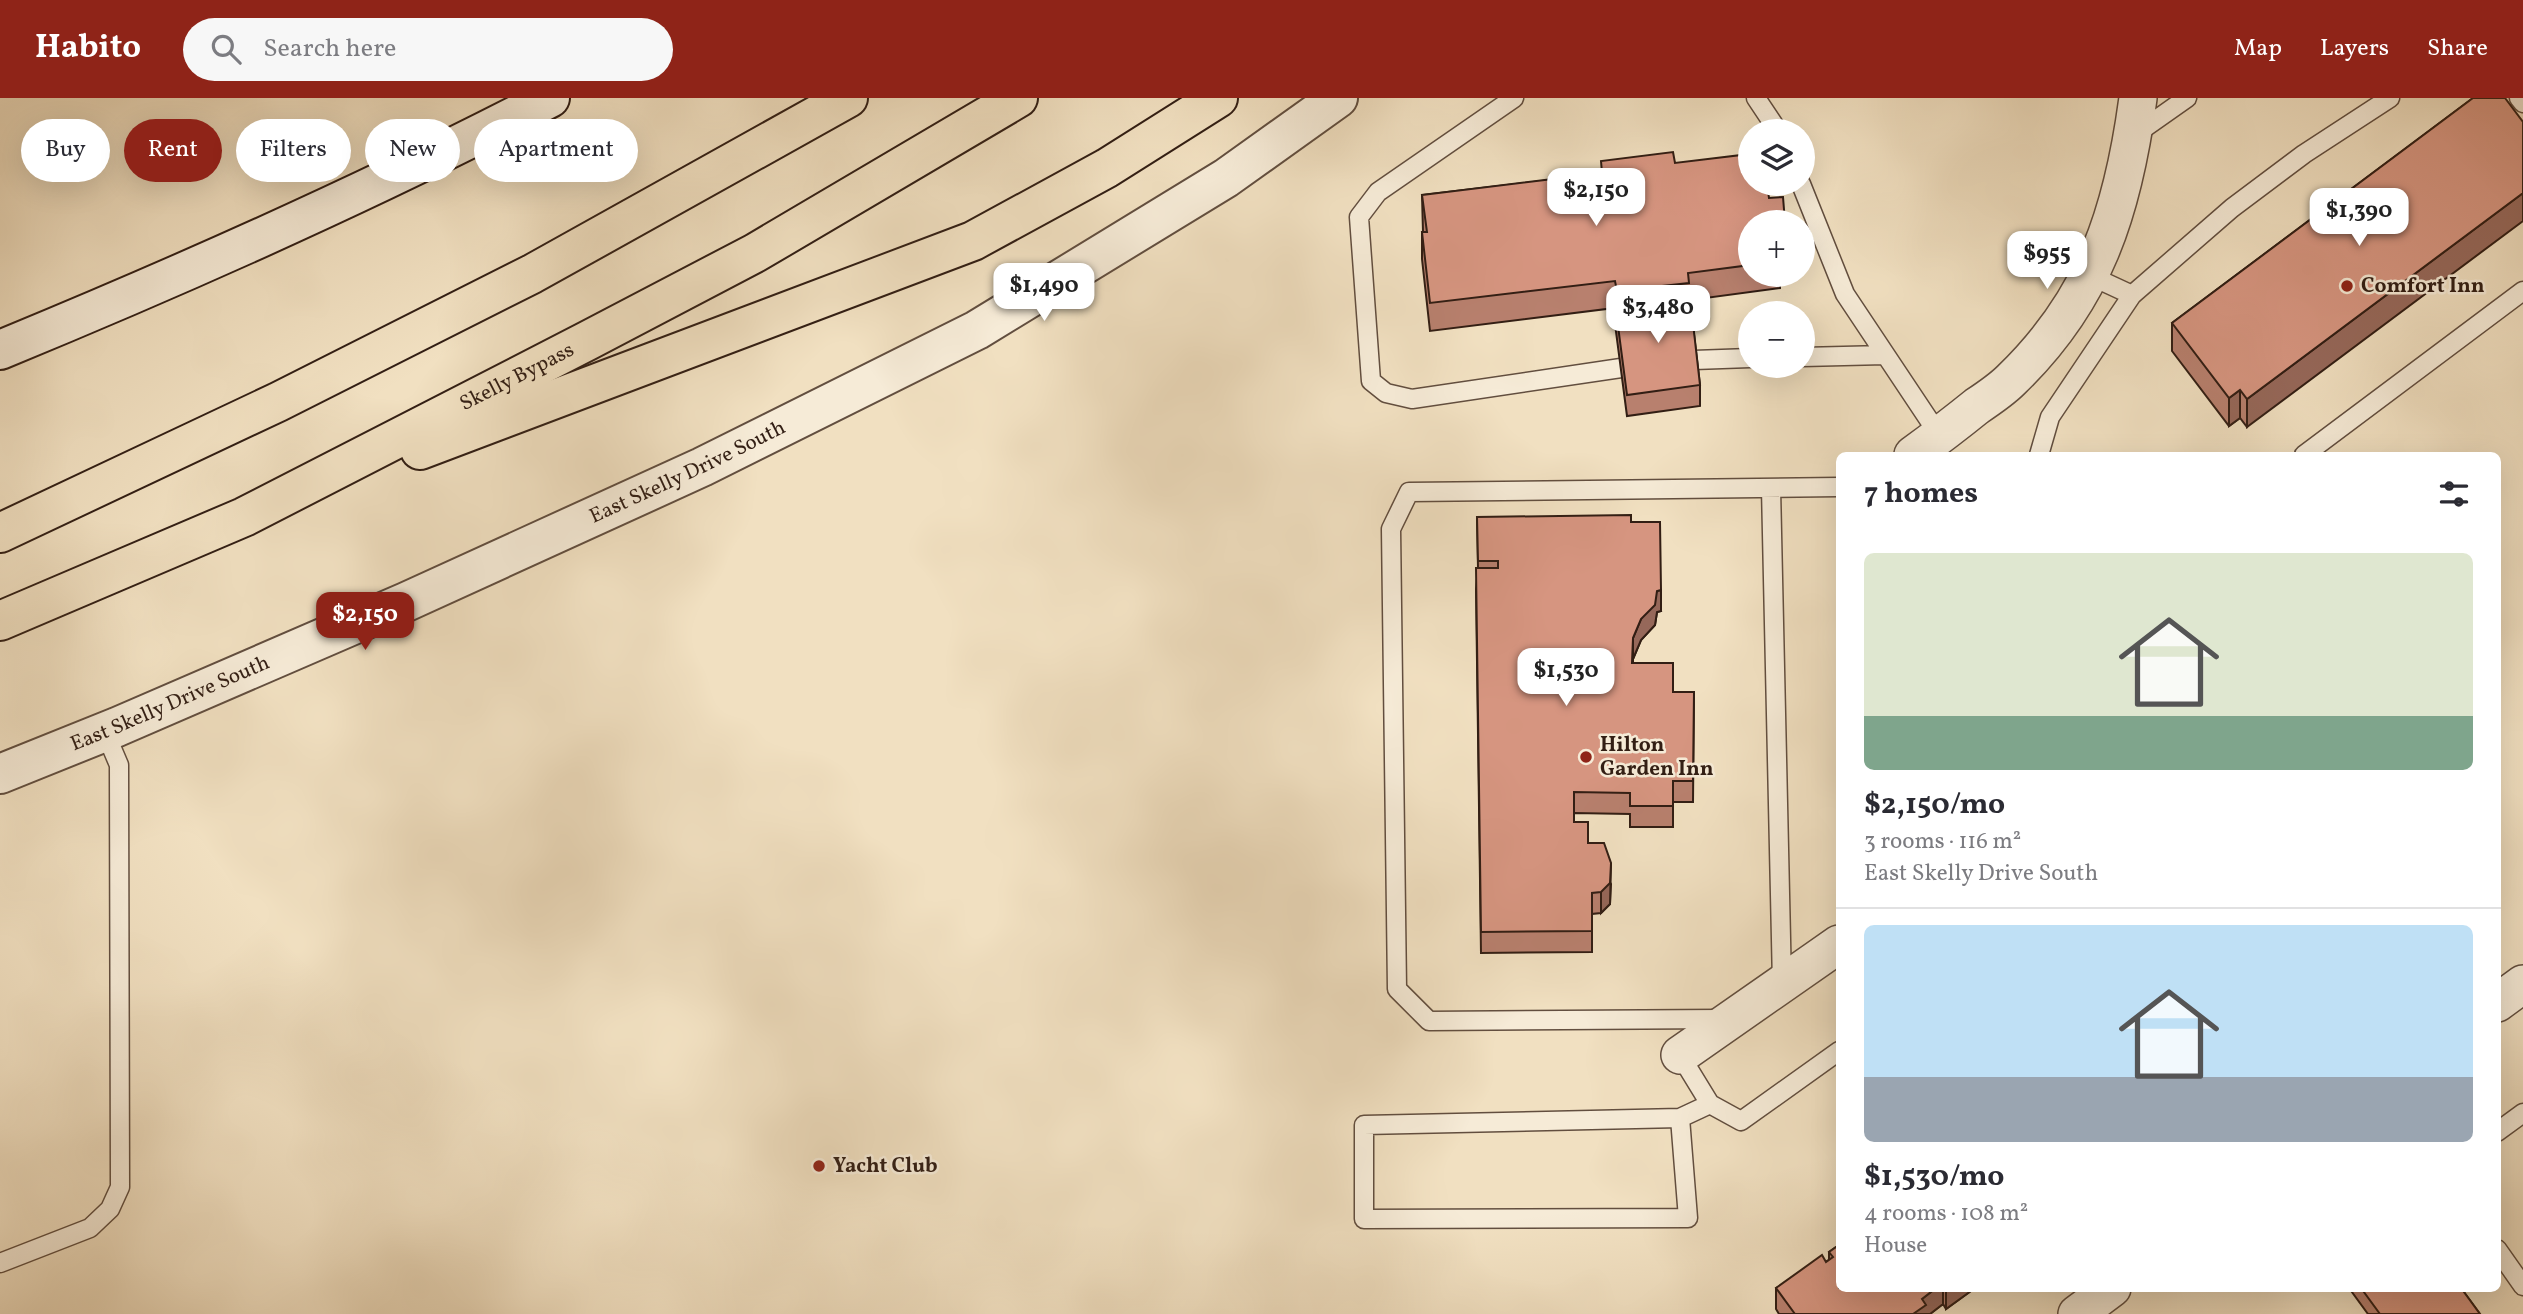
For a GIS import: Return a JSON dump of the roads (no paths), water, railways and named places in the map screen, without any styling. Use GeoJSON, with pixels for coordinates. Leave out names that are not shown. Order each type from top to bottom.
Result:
{"type":"FeatureCollection","features":[{"type":"Feature","properties":{"kind":"highway"},"geometry":{"type":"LineString","coordinates":[[735,161],[809,98]]}},
{"type":"Feature","properties":{"kind":"highway"},"geometry":{"type":"LineString","coordinates":[[0,533],[278,402],[532,274],[848,98]]}},
{"type":"Feature","properties":{"kind":"highway","name":"Skelly Bypass"},"geometry":{"type":"LineString","coordinates":[[0,621],[244,517],[755,253],[1018,98]]}},
{"type":"Feature","properties":{"kind":"highway"},"geometry":{"type":"LineString","coordinates":[[244,517],[974,241],[1107,168],[1218,98]]}},
{"type":"Feature","properties":{"kind":"street"},"geometry":{"type":"LineString","coordinates":[[0,350],[122,300],[380,184],[550,98]]}},
{"type":"Feature","properties":{"kind":"street","name":"East Skelly Drive South"},"geometry":{"type":"LineString","coordinates":[[0,774],[105,732],[406,602],[702,467],[977,330],[1226,178],[1338,98]]}},
{"type":"Feature","properties":{"kind":"street"},"geometry":{"type":"LineString","coordinates":[[1926,445],[2010,381],[2057,329],[2091,276],[2112,226],[2130,159],[2138,98]]}},
{"type":"Feature","properties":{"kind":"street"},"geometry":{"type":"LineString","coordinates":[[1680,1055],[1836,946]]}},
{"type":"Feature","properties":{"kind":"street"},"geometry":{"type":"LineString","coordinates":[[2501,1000],[2523,984]]}},
{"type":"Feature","properties":{"kind":"street"},"geometry":{"type":"LineString","coordinates":[[2077,1314],[2107,1292]]}},
{"type":"Feature","properties":{"kind":"lane"},"geometry":{"type":"LineString","coordinates":[[1514,98],[1378,192],[1359,217],[1371,381],[1386,393],[1412,399],[1621,368]]}},
{"type":"Feature","properties":{"kind":"lane"},"geometry":{"type":"LineString","coordinates":[[1756,98],[1770,119]]}},
{"type":"Feature","properties":{"kind":"lane"},"geometry":{"type":"LineString","coordinates":[[2133,136],[2187,98]]}},
{"type":"Feature","properties":{"kind":"lane"},"geometry":{"type":"LineString","coordinates":[[2040,452],[2050,417],[2132,295],[2232,208],[2304,154],[2389,98]]}},
{"type":"Feature","properties":{"kind":"lane"},"geometry":{"type":"LineString","coordinates":[[2519,98],[2523,103]]}},
{"type":"Feature","properties":{"kind":"lane"},"geometry":{"type":"LineString","coordinates":[[1806,196],[1844,294],[1885,355],[1926,445]]}},
{"type":"Feature","properties":{"kind":"lane"},"geometry":{"type":"LineString","coordinates":[[2091,276],[2132,295]]}},
{"type":"Feature","properties":{"kind":"lane"},"geometry":{"type":"LineString","coordinates":[[2308,452],[2523,290]]}},
{"type":"Feature","properties":{"kind":"lane"},"geometry":{"type":"LineString","coordinates":[[1815,357],[1885,355]]}},
{"type":"Feature","properties":{"kind":"lane"},"geometry":{"type":"LineString","coordinates":[[1694,360],[1738,358]]}},
{"type":"Feature","properties":{"kind":"lane"},"geometry":{"type":"LineString","coordinates":[[1732,1019],[1429,1021],[1397,989],[1391,529],[1409,492],[1836,487]]}},
{"type":"Feature","properties":{"kind":"lane"},"geometry":{"type":"LineString","coordinates":[[1771,488],[1782,984]]}},
{"type":"Feature","properties":{"kind":"lane"},"geometry":{"type":"LineString","coordinates":[[0,1263],[90,1227],[110,1209],[120,1187],[119,765],[105,732]]}},
{"type":"Feature","properties":{"kind":"lane"},"geometry":{"type":"LineString","coordinates":[[1680,1055],[1710,1104],[1741,1121],[1836,1053]]}},
{"type":"Feature","properties":{"kind":"lane"},"geometry":{"type":"LineString","coordinates":[[1680,1118],[1688,1218],[1364,1219],[1364,1125],[1680,1118],[1710,1104]]}},
{"type":"Feature","properties":{"kind":"lane"},"geometry":{"type":"LineString","coordinates":[[2501,1129],[2523,1113]]}},
{"type":"Feature","properties":{"kind":"lane"},"geometry":{"type":"LineString","coordinates":[[2501,1256],[2523,1286]]}},
{"type":"Feature","properties":{"kind":"place","name":"Comfort Inn"},"geometry":{"type":"Point","coordinates":[2347,286]}},
{"type":"Feature","properties":{"kind":"place","name":"Hilton Garden Inn"},"geometry":{"type":"Point","coordinates":[1586,757]}},
{"type":"Feature","properties":{"kind":"place","name":"Yacht Club"},"geometry":{"type":"Point","coordinates":[819,1166]}}]}
